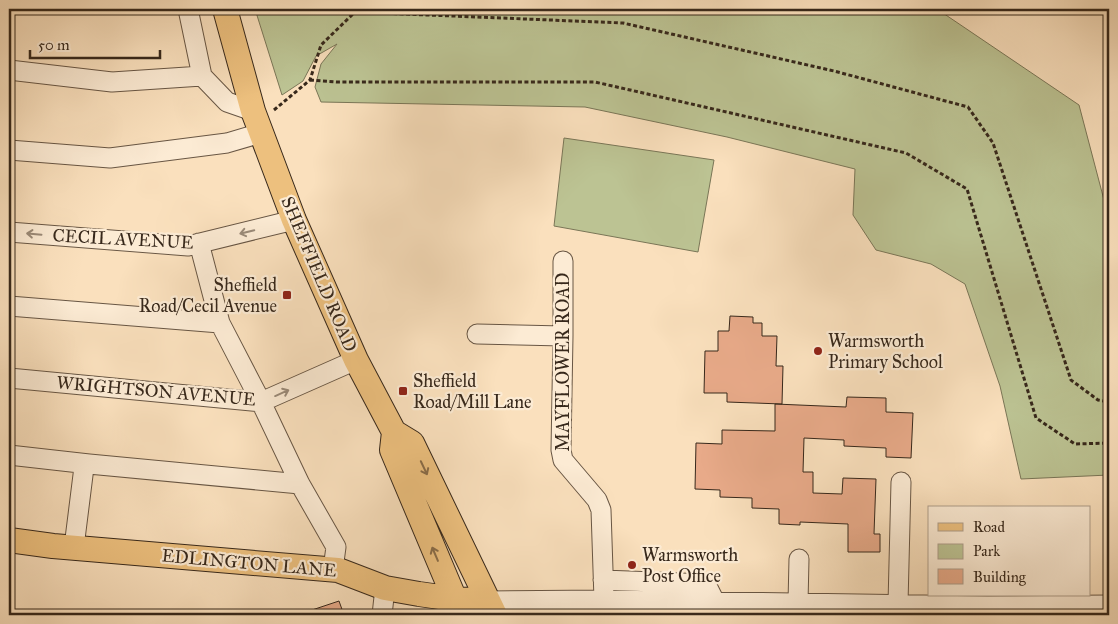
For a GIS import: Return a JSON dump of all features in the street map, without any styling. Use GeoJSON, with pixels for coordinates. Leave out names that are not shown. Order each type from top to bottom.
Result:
{"type":"FeatureCollection","features":[{"type":"Feature","properties":{"kind":"main road","name":"SHEFFIELD ROAD"},"geometry":{"type":"LineString","coordinates":[[225,9],[257,121],[294,220],[356,360],[394,432],[412,443],[491,608]]}},
{"type":"Feature","properties":{"kind":"main road","name":"SHEFFIELD ROAD"},"geometry":{"type":"LineString","coordinates":[[394,432],[392,450],[458,607]]}},
{"type":"Feature","properties":{"kind":"main road","name":"EDLINGTON LANE"},"geometry":{"type":"LineString","coordinates":[[9,540],[74,548],[338,570],[385,588],[419,594],[458,607],[491,608]]}},
{"type":"Feature","properties":{"kind":"street"},"geometry":{"type":"LineString","coordinates":[[9,150],[110,158],[227,143],[257,121],[227,102],[202,76],[188,9]]}},
{"type":"Feature","properties":{"kind":"street"},"geometry":{"type":"LineString","coordinates":[[9,70],[112,82],[202,76]]}},
{"type":"Feature","properties":{"kind":"street","name":"CECIL AVENUE"},"geometry":{"type":"LineString","coordinates":[[9,232],[188,246],[294,220]]}},
{"type":"Feature","properties":{"kind":"street"},"geometry":{"type":"LineString","coordinates":[[199,243],[220,323],[300,484],[336,547],[333,570]]}},
{"type":"Feature","properties":{"kind":"street","name":"MAYFLOWER ROAD"},"geometry":{"type":"LineString","coordinates":[[563,261],[561,450],[563,460],[597,500],[601,510],[604,600]]}},
{"type":"Feature","properties":{"kind":"street"},"geometry":{"type":"LineString","coordinates":[[9,306],[220,323]]}},
{"type":"Feature","properties":{"kind":"street"},"geometry":{"type":"LineString","coordinates":[[477,334],[563,336]]}},
{"type":"Feature","properties":{"kind":"street","name":"WRIGHTSON AVENUE"},"geometry":{"type":"LineString","coordinates":[[9,378],[260,402],[356,360]]}},
{"type":"Feature","properties":{"kind":"street"},"geometry":{"type":"LineString","coordinates":[[9,455],[300,484]]}},
{"type":"Feature","properties":{"kind":"street"},"geometry":{"type":"LineString","coordinates":[[74,548],[84,467],[86,464]]}},
{"type":"Feature","properties":{"kind":"street"},"geometry":{"type":"LineString","coordinates":[[898,604],[901,482]]}},
{"type":"Feature","properties":{"kind":"street"},"geometry":{"type":"LineString","coordinates":[[798,603],[799,559]]}},
{"type":"Feature","properties":{"kind":"street"},"geometry":{"type":"LineString","coordinates":[[603,580],[706,584],[716,602]]}},
{"type":"Feature","properties":{"kind":"street"},"geometry":{"type":"LineString","coordinates":[[382,615],[385,588]]}},
{"type":"Feature","properties":{"kind":"street"},"geometry":{"type":"LineString","coordinates":[[491,608],[604,600],[898,604],[988,611],[1109,604]]}},
{"type":"Feature","properties":{"kind":"path"},"geometry":{"type":"LineString","coordinates":[[352,9],[355,12],[623,23],[834,71],[968,107],[993,143],[1072,380],[1098,400],[1109,402]]}},
{"type":"Feature","properties":{"kind":"path"},"geometry":{"type":"LineString","coordinates":[[257,121],[277,109],[310,80],[322,46],[355,12]]}},
{"type":"Feature","properties":{"kind":"path"},"geometry":{"type":"LineString","coordinates":[[310,80],[336,82],[595,82],[906,153],[967,189],[1036,418],[1075,444],[1109,443]]}},
{"type":"Feature","properties":{"kind":"green space"},"geometry":{"type":"Polygon","coordinates":[[[255,9],[937,9],[1079,105],[1109,219],[1109,475],[1021,479],[1000,386],[965,284],[931,264],[876,250],[853,215],[855,169],[727,137],[585,107],[321,102],[315,87],[321,64],[337,44],[316,56],[303,81],[282,95],[255,9]]]}},
{"type":"Feature","properties":{"kind":"green space"},"geometry":{"type":"Polygon","coordinates":[[[564,138],[714,160],[698,252],[554,226],[564,138]]]}},
{"type":"Feature","properties":{"kind":"building"},"geometry":{"type":"Polygon","coordinates":[[[730,316],[753,317],[753,323],[762,323],[762,336],[777,336],[776,366],[783,366],[782,404],[727,402],[727,393],[704,393],[705,351],[718,351],[718,331],[729,331],[730,316]]]}},
{"type":"Feature","properties":{"kind":"building"},"geometry":{"type":"Polygon","coordinates":[[[847,397],[886,398],[886,412],[913,413],[911,458],[886,457],[886,448],[844,446],[844,440],[804,438],[803,472],[813,472],[813,493],[842,494],[843,478],[876,479],[874,534],[880,534],[880,552],[848,552],[848,524],[800,522],[800,525],[779,524],[779,509],[752,508],[752,498],[720,497],[720,490],[695,489],[696,443],[722,444],[722,430],[775,431],[775,404],[846,407],[847,397]]]}},
{"type":"Feature","properties":{"kind":"building"},"geometry":{"type":"Polygon","coordinates":[[[339,601],[344,615],[303,615],[303,613],[339,601]]]}},
{"type":"Feature","properties":{"kind":"place","name":"Sheffield Road/Cecil Avenue"},"geometry":{"type":"Point","coordinates":[287,295]}},
{"type":"Feature","properties":{"kind":"place","name":"Warmsworth Primary School"},"geometry":{"type":"Point","coordinates":[818,351]}},
{"type":"Feature","properties":{"kind":"place","name":"Sheffield Road/Mill Lane"},"geometry":{"type":"Point","coordinates":[403,391]}},
{"type":"Feature","properties":{"kind":"place","name":"Warmsworth Post Office"},"geometry":{"type":"Point","coordinates":[632,565]}}]}
